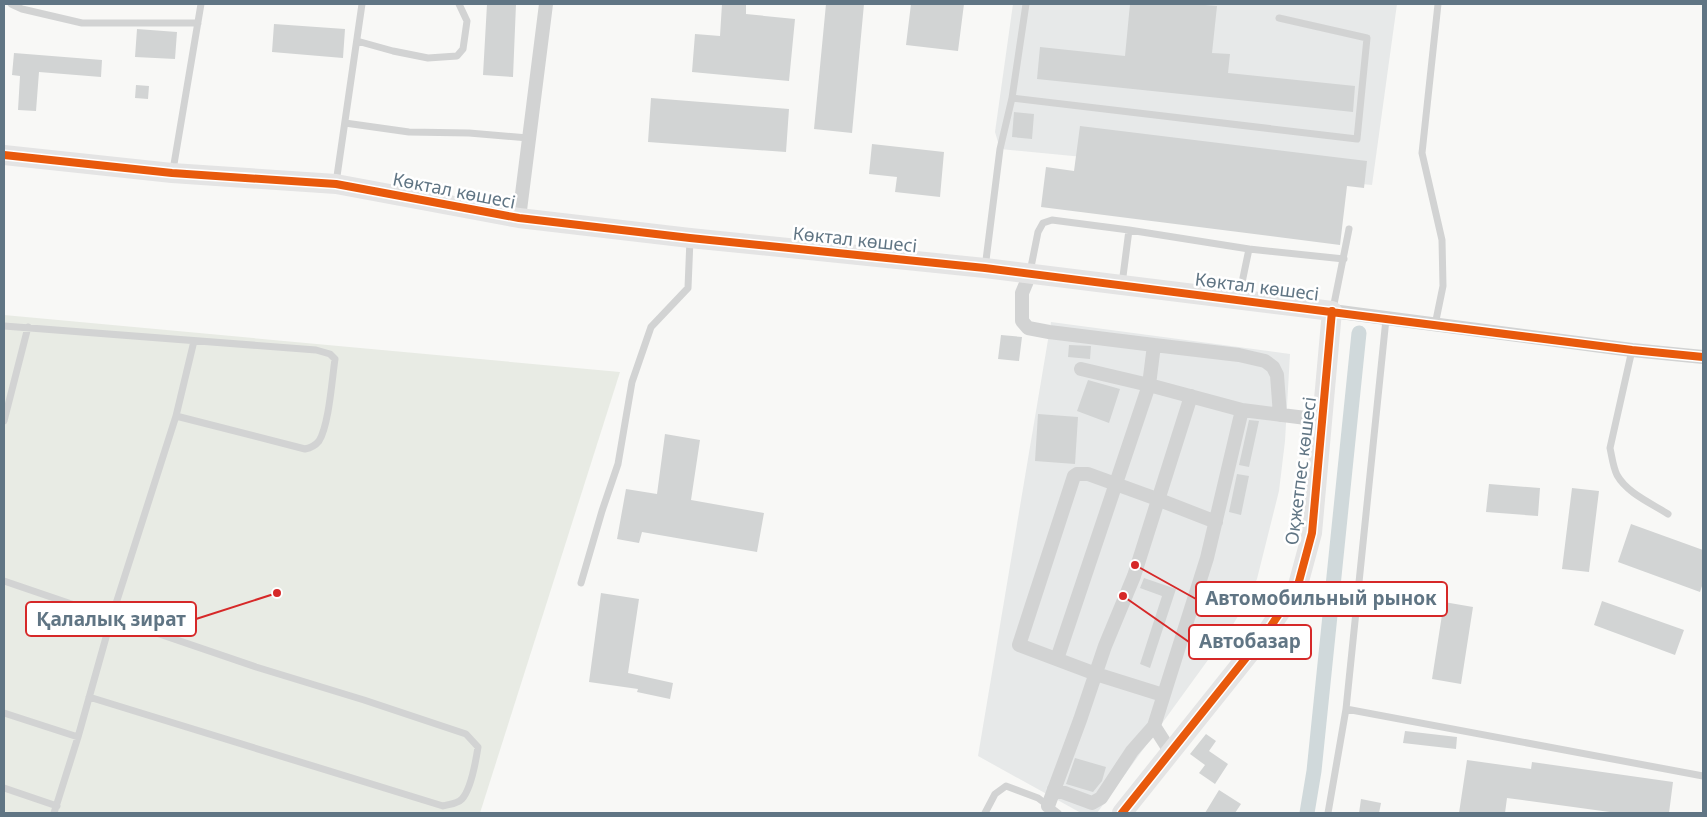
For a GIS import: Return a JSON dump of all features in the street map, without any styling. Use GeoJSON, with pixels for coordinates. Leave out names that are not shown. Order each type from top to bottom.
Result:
{"type":"FeatureCollection","features":[{"type":"Feature","properties":{"kind":"street"},"geometry":{"type":"LineString","coordinates":[[519,218],[546,4]]}},
{"type":"Feature","properties":{"kind":"street","name":"Көктал көшесі"},"geometry":{"type":"LineString","coordinates":[[4,154],[172,173],[336,184],[519,218],[690,238],[985,268],[1632,350],[1703,357]]}},
{"type":"Feature","properties":{"kind":"street"},"geometry":{"type":"LineString","coordinates":[[1030,274],[1022,293],[1022,321],[1028,328],[1265,360],[1278,375],[1280,415]]}},
{"type":"Feature","properties":{"kind":"street","name":"Оқжетпес көшесі"},"geometry":{"type":"LineString","coordinates":[[1122,813],[1269,629],[1298,585],[1312,533],[1332,311]]}},
{"type":"Feature","properties":{"kind":"street"},"geometry":{"type":"LineString","coordinates":[[1057,659],[1149,385],[1154,345]]}},
{"type":"Feature","properties":{"kind":"street"},"geometry":{"type":"LineString","coordinates":[[1081,368],[1242,410],[1322,420]]}},
{"type":"Feature","properties":{"kind":"street"},"geometry":{"type":"LineString","coordinates":[[1053,809],[1054,789],[1105,646],[1134,576],[1191,396]]}},
{"type":"Feature","properties":{"kind":"street"},"geometry":{"type":"LineString","coordinates":[[1054,789],[1092,803],[1101,798],[1132,751],[1154,726],[1207,558],[1242,410]]}},
{"type":"Feature","properties":{"kind":"street"},"geometry":{"type":"LineString","coordinates":[[1163,696],[1096,674],[1019,645],[1074,476],[1077,474],[1088,474],[1216,522]]}},
{"type":"Feature","properties":{"kind":"street"},"geometry":{"type":"LineString","coordinates":[[1154,726],[1170,751]]}},
{"type":"Feature","properties":{"kind":"lane"},"geometry":{"type":"LineString","coordinates":[[11,4],[22,9],[82,23],[198,23]]}},
{"type":"Feature","properties":{"kind":"lane"},"geometry":{"type":"LineString","coordinates":[[172,173],[201,4]]}},
{"type":"Feature","properties":{"kind":"lane"},"geometry":{"type":"LineString","coordinates":[[336,184],[362,4]]}},
{"type":"Feature","properties":{"kind":"lane"},"geometry":{"type":"LineString","coordinates":[[357,41],[428,58],[457,56],[463,49],[467,21],[459,4]]}},
{"type":"Feature","properties":{"kind":"lane"},"geometry":{"type":"LineString","coordinates":[[985,268],[1000,149],[1012,98],[1026,4]]}},
{"type":"Feature","properties":{"kind":"lane"},"geometry":{"type":"LineString","coordinates":[[1435,325],[1443,286],[1442,240],[1422,153],[1438,4]]}},
{"type":"Feature","properties":{"kind":"lane"},"geometry":{"type":"LineString","coordinates":[[1012,98],[1357,138],[1367,38],[1279,18]]}},
{"type":"Feature","properties":{"kind":"lane"},"geometry":{"type":"LineString","coordinates":[[345,123],[409,132],[469,133],[528,138]]}},
{"type":"Feature","properties":{"kind":"lane"},"geometry":{"type":"LineString","coordinates":[[1030,274],[1038,232],[1043,223],[1052,220],[1248,249],[1344,259]]}},
{"type":"Feature","properties":{"kind":"lane"},"geometry":{"type":"LineString","coordinates":[[1332,311],[1349,229]]}},
{"type":"Feature","properties":{"kind":"lane"},"geometry":{"type":"LineString","coordinates":[[1122,286],[1129,230]]}},
{"type":"Feature","properties":{"kind":"lane"},"geometry":{"type":"LineString","coordinates":[[581,583],[618,464],[632,382],[651,327],[688,288],[690,238]]}},
{"type":"Feature","properties":{"kind":"lane"},"geometry":{"type":"LineString","coordinates":[[1239,300],[1248,249]]}},
{"type":"Feature","properties":{"kind":"lane"},"geometry":{"type":"LineString","coordinates":[[1328,813],[1346,709],[1386,319]]}},
{"type":"Feature","properties":{"kind":"lane"},"geometry":{"type":"LineString","coordinates":[[4,326],[316,350],[330,354],[335,359],[326,418],[319,441],[312,447],[305,449],[176,416]]}},
{"type":"Feature","properties":{"kind":"lane"},"geometry":{"type":"LineString","coordinates":[[4,422],[28,327]]}},
{"type":"Feature","properties":{"kind":"lane"},"geometry":{"type":"LineString","coordinates":[[4,788],[56,810],[112,616],[176,416],[194,341]]}},
{"type":"Feature","properties":{"kind":"lane"},"geometry":{"type":"LineString","coordinates":[[1632,350],[1610,448],[1613,464],[1617,476],[1628,488],[1668,514]]}},
{"type":"Feature","properties":{"kind":"lane"},"geometry":{"type":"LineString","coordinates":[[4,581],[112,616],[256,667],[466,734],[478,747],[476,765],[462,798],[456,803],[443,806],[89,697]]}},
{"type":"Feature","properties":{"kind":"lane"},"geometry":{"type":"LineString","coordinates":[[1346,709],[1703,776]]}},
{"type":"Feature","properties":{"kind":"lane"},"geometry":{"type":"LineString","coordinates":[[4,713],[78,737]]}},
{"type":"Feature","properties":{"kind":"lane"},"geometry":{"type":"LineString","coordinates":[[985,813],[996,794],[1006,786],[1038,798],[1053,809]]}},
{"type":"Feature","properties":{"kind":"shaded area"},"geometry":{"type":"Polygon","coordinates":[[[1013,4],[1397,4],[1372,185],[1000,149],[995,132],[1013,4]]]}},
{"type":"Feature","properties":{"kind":"shaded area"},"geometry":{"type":"Polygon","coordinates":[[[4,315],[620,372],[480,813],[4,813],[4,315]]]}},
{"type":"Feature","properties":{"kind":"shaded area"},"geometry":{"type":"Polygon","coordinates":[[[1051,322],[1290,354],[1285,441],[1279,491],[1257,579],[1229,631],[1097,813],[1081,813],[978,756],[1051,322]]]}},
{"type":"Feature","properties":{"kind":"building"},"geometry":{"type":"Polygon","coordinates":[[[487,4],[516,4],[513,77],[483,75],[487,4]]]}},
{"type":"Feature","properties":{"kind":"building"},"geometry":{"type":"Polygon","coordinates":[[[722,4],[746,4],[746,14],[795,19],[789,81],[692,72],[695,34],[720,36],[722,4]]]}},
{"type":"Feature","properties":{"kind":"building"},"geometry":{"type":"Polygon","coordinates":[[[826,4],[864,4],[852,133],[814,129],[826,4]]]}},
{"type":"Feature","properties":{"kind":"building"},"geometry":{"type":"Polygon","coordinates":[[[911,4],[964,4],[958,51],[906,45],[911,4]]]}},
{"type":"Feature","properties":{"kind":"building"},"geometry":{"type":"Polygon","coordinates":[[[1130,4],[1217,6],[1212,53],[1230,54],[1228,73],[1355,86],[1353,112],[1037,79],[1040,47],[1125,56],[1130,4]]]}},
{"type":"Feature","properties":{"kind":"building"},"geometry":{"type":"Polygon","coordinates":[[[274,24],[345,29],[343,58],[272,52],[274,24]]]}},
{"type":"Feature","properties":{"kind":"building"},"geometry":{"type":"Polygon","coordinates":[[[137,29],[177,32],[175,59],[135,57],[137,29]]]}},
{"type":"Feature","properties":{"kind":"building"},"geometry":{"type":"Polygon","coordinates":[[[14,53],[102,60],[101,77],[39,72],[36,111],[18,110],[20,76],[12,75],[14,53]]]}},
{"type":"Feature","properties":{"kind":"building"},"geometry":{"type":"Polygon","coordinates":[[[136,85],[149,86],[148,99],[135,98],[136,85]]]}},
{"type":"Feature","properties":{"kind":"building"},"geometry":{"type":"Polygon","coordinates":[[[651,98],[789,109],[786,152],[648,142],[651,98]]]}},
{"type":"Feature","properties":{"kind":"building"},"geometry":{"type":"Polygon","coordinates":[[[1014,112],[1034,114],[1032,139],[1012,137],[1014,112]]]}},
{"type":"Feature","properties":{"kind":"building"},"geometry":{"type":"Polygon","coordinates":[[[1080,126],[1367,161],[1364,188],[1347,186],[1340,245],[1041,207],[1046,167],[1074,171],[1080,126]]]}},
{"type":"Feature","properties":{"kind":"building"},"geometry":{"type":"Polygon","coordinates":[[[872,144],[944,152],[940,197],[895,192],[897,177],[869,174],[872,144]]]}},
{"type":"Feature","properties":{"kind":"building"},"geometry":{"type":"Polygon","coordinates":[[[1001,335],[1022,337],[1019,361],[998,359],[1001,335]]]}},
{"type":"Feature","properties":{"kind":"building"},"geometry":{"type":"Polygon","coordinates":[[[1069,345],[1091,346],[1090,359],[1068,357],[1069,345]]]}},
{"type":"Feature","properties":{"kind":"building"},"geometry":{"type":"Polygon","coordinates":[[[1088,380],[1120,389],[1109,423],[1077,411],[1088,380]]]}},
{"type":"Feature","properties":{"kind":"building"},"geometry":{"type":"Polygon","coordinates":[[[1038,414],[1078,417],[1075,464],[1035,461],[1038,414]]]}},
{"type":"Feature","properties":{"kind":"building"},"geometry":{"type":"Polygon","coordinates":[[[1249,420],[1259,421],[1249,467],[1239,465],[1249,420]]]}},
{"type":"Feature","properties":{"kind":"building"},"geometry":{"type":"Polygon","coordinates":[[[665,434],[700,440],[691,500],[764,513],[757,552],[642,532],[639,543],[617,539],[626,489],[657,494],[665,434]]]}},
{"type":"Feature","properties":{"kind":"building"},"geometry":{"type":"Polygon","coordinates":[[[1237,474],[1249,476],[1241,515],[1229,512],[1237,474]]]}},
{"type":"Feature","properties":{"kind":"building"},"geometry":{"type":"Polygon","coordinates":[[[1489,484],[1540,488],[1538,516],[1486,512],[1489,484]]]}},
{"type":"Feature","properties":{"kind":"building"},"geometry":{"type":"Polygon","coordinates":[[[1572,488],[1599,491],[1589,572],[1562,569],[1572,488]]]}},
{"type":"Feature","properties":{"kind":"building"},"geometry":{"type":"Polygon","coordinates":[[[1631,524],[1703,550],[1703,583],[1700,592],[1618,562],[1631,524]]]}},
{"type":"Feature","properties":{"kind":"building"},"geometry":{"type":"Polygon","coordinates":[[[1144,578],[1176,589],[1150,668],[1140,664],[1162,596],[1140,588],[1144,578]]]}},
{"type":"Feature","properties":{"kind":"building"},"geometry":{"type":"Polygon","coordinates":[[[601,593],[639,599],[628,673],[673,683],[670,699],[637,692],[638,689],[589,682],[601,593]]]}},
{"type":"Feature","properties":{"kind":"building"},"geometry":{"type":"Polygon","coordinates":[[[1602,601],[1684,630],[1675,655],[1594,625],[1602,601]]]}},
{"type":"Feature","properties":{"kind":"building"},"geometry":{"type":"Polygon","coordinates":[[[1444,602],[1473,607],[1461,684],[1432,679],[1444,602]]]}},
{"type":"Feature","properties":{"kind":"building"},"geometry":{"type":"Polygon","coordinates":[[[1405,731],[1457,737],[1456,749],[1403,743],[1405,731]]]}},
{"type":"Feature","properties":{"kind":"building"},"geometry":{"type":"Polygon","coordinates":[[[1206,734],[1216,741],[1209,751],[1228,764],[1215,784],[1199,773],[1205,765],[1190,754],[1206,734]]]}},
{"type":"Feature","properties":{"kind":"building"},"geometry":{"type":"Polygon","coordinates":[[[1075,758],[1106,767],[1102,781],[1093,792],[1066,784],[1075,758]]]}},
{"type":"Feature","properties":{"kind":"building"},"geometry":{"type":"Polygon","coordinates":[[[1467,760],[1531,769],[1532,762],[1673,782],[1669,813],[1617,813],[1507,798],[1505,813],[1459,813],[1467,760]]]}},
{"type":"Feature","properties":{"kind":"building"},"geometry":{"type":"Polygon","coordinates":[[[1219,790],[1241,804],[1235,813],[1205,813],[1219,790]]]}},
{"type":"Feature","properties":{"kind":"building"},"geometry":{"type":"Polygon","coordinates":[[[1361,799],[1381,803],[1379,813],[1359,813],[1361,799]]]}},
{"type":"Feature","properties":{"kind":"waterway"},"geometry":{"type":"LineString","coordinates":[[1307,813],[1314,771],[1359,333]]}},
{"type":"Feature","properties":{"kind":"cycle path"},"geometry":{"type":"LineString","coordinates":[[4,155],[172,173],[336,184],[519,218],[690,238],[985,268],[1632,350],[1703,357]]}},
{"type":"Feature","properties":{"kind":"cycle path"},"geometry":{"type":"LineString","coordinates":[[1122,813],[1269,629],[1298,585],[1312,533],[1332,311]]}},
{"type":"Feature","properties":{"kind":"place","name":"Автомобильный рынок"},"geometry":{"type":"Point","coordinates":[1135,565]}},
{"type":"Feature","properties":{"kind":"place","name":"Қалалық зират"},"geometry":{"type":"Point","coordinates":[277,593]}},
{"type":"Feature","properties":{"kind":"place","name":"Автобазар"},"geometry":{"type":"Point","coordinates":[1123,596]}}]}
